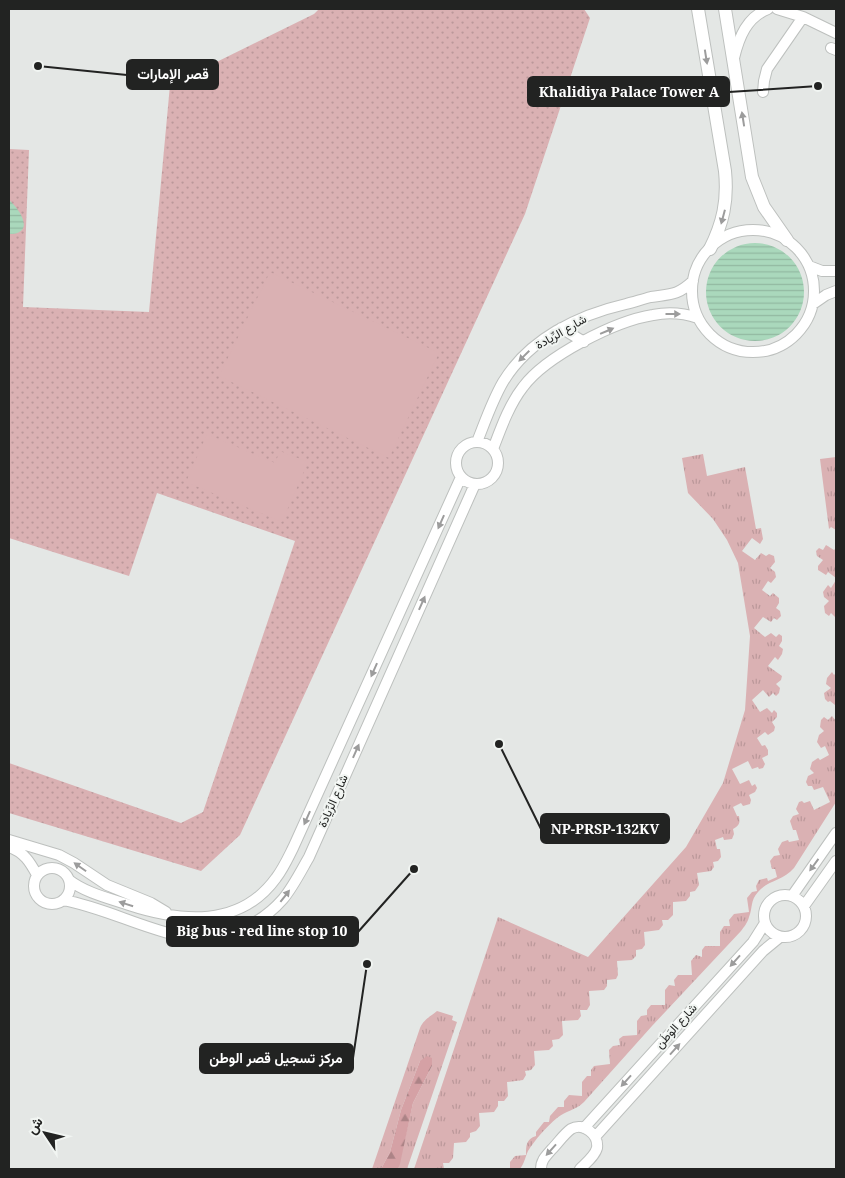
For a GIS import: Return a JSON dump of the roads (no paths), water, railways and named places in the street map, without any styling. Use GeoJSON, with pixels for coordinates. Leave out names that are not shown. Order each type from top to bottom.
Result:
{"type":"FeatureCollection","features":[{"type":"Feature","properties":{"kind":"street"},"geometry":{"type":"LineString","coordinates":[[698,9],[727,191],[722,222],[710,249],[696,270],[693,281],[693,300],[698,318],[711,336],[740,351],[762,352],[774,348],[795,336],[806,321],[813,304],[813,278],[803,256],[787,240],[764,207],[755,187],[750,168],[725,9]]}},
{"type":"Feature","properties":{"kind":"street"},"geometry":{"type":"LineString","coordinates":[[734,59],[736,47],[747,26],[760,12],[768,9]]}},
{"type":"Feature","properties":{"kind":"street"},"geometry":{"type":"LineString","coordinates":[[777,9],[803,17],[836,33]]}},
{"type":"Feature","properties":{"kind":"street"},"geometry":{"type":"LineString","coordinates":[[763,92],[767,69],[803,17]]}},
{"type":"Feature","properties":{"kind":"street"},"geometry":{"type":"LineString","coordinates":[[710,249],[729,235],[753,230],[765,231],[787,240]]}},
{"type":"Feature","properties":{"kind":"street"},"geometry":{"type":"LineString","coordinates":[[809,266],[822,271],[836,271]]}},
{"type":"Feature","properties":{"kind":"street","name":"شارع الرِّيادة"},"geometry":{"type":"LineString","coordinates":[[476,442],[497,393],[509,373],[529,350],[562,328],[578,320],[607,309],[650,298],[672,295],[686,288],[693,281]]}},
{"type":"Feature","properties":{"kind":"street"},"geometry":{"type":"LineString","coordinates":[[813,304],[836,291]]}},
{"type":"Feature","properties":{"kind":"street","name":"شارع الرِّيادة"},"geometry":{"type":"LineString","coordinates":[[493,449],[511,406],[523,386],[545,365],[584,342],[620,325],[652,315],[676,313],[698,318]]}},
{"type":"Feature","properties":{"kind":"street"},"geometry":{"type":"LineString","coordinates":[[562,328],[584,342]]}},
{"type":"Feature","properties":{"kind":"street"},"geometry":{"type":"LineString","coordinates":[[471,442],[476,442],[485,444],[493,449],[498,461],[496,472],[488,481],[475,484],[461,477],[456,468],[456,457],[462,448],[471,442]]}},
{"type":"Feature","properties":{"kind":"street","name":"شارع الرِّيادة"},"geometry":{"type":"LineString","coordinates":[[69,880],[95,894],[141,909],[168,915],[206,918],[239,909],[259,896],[276,879],[302,829],[461,477]]}},
{"type":"Feature","properties":{"kind":"street","name":"شارع الرِّيادة"},"geometry":{"type":"LineString","coordinates":[[63,900],[176,935],[198,938],[220,936],[241,929],[260,919],[277,906],[290,889],[308,857],[475,484]]}},
{"type":"Feature","properties":{"kind":"street"},"geometry":{"type":"LineString","coordinates":[[792,896],[836,833]]}},
{"type":"Feature","properties":{"kind":"street","name":"شارع الرِّيادة"},"geometry":{"type":"LineString","coordinates":[[9,840],[54,853],[69,860],[107,885],[151,903],[168,915]]}},
{"type":"Feature","properties":{"kind":"street"},"geometry":{"type":"LineString","coordinates":[[9,847],[23,854],[38,875]]}},
{"type":"Feature","properties":{"kind":"street"},"geometry":{"type":"LineString","coordinates":[[804,906],[836,861]]}},
{"type":"Feature","properties":{"kind":"street"},"geometry":{"type":"LineString","coordinates":[[46,868],[58,868],[66,875],[69,880],[68,893],[63,900],[48,903],[38,898],[34,882],[38,875],[46,868]]}},
{"type":"Feature","properties":{"kind":"street"},"geometry":{"type":"LineString","coordinates":[[782,895],[792,896],[804,906],[806,918],[801,929],[792,936],[780,936],[771,932],[765,923],[766,907],[772,899],[782,895]]}},
{"type":"Feature","properties":{"kind":"street","name":"شارع الوَطَن"},"geometry":{"type":"LineString","coordinates":[[584,1128],[753,942],[765,923]]}},
{"type":"Feature","properties":{"kind":"street","name":"شارع الوَطَن"},"geometry":{"type":"LineString","coordinates":[[595,1137],[764,951],[780,936]]}},
{"type":"Feature","properties":{"kind":"street"},"geometry":{"type":"LineString","coordinates":[[541,1169],[541,1164],[545,1157],[566,1133],[574,1128],[584,1128],[591,1131],[597,1146],[595,1152],[580,1169]]}},
{"type":"Feature","properties":{"kind":"place","name":"قصر الإمارات"},"geometry":{"type":"Point","coordinates":[38,66]}},
{"type":"Feature","properties":{"kind":"place","name":"Khalidiya Palace Tower A"},"geometry":{"type":"Point","coordinates":[818,86]}},
{"type":"Feature","properties":{"kind":"place","name":"NP-PRSP-132KV"},"geometry":{"type":"Point","coordinates":[499,744]}},
{"type":"Feature","properties":{"kind":"place","name":"Big bus - red line stop 10"},"geometry":{"type":"Point","coordinates":[414,869]}},
{"type":"Feature","properties":{"kind":"place","name":"مركز تسجيل قصر الوطن"},"geometry":{"type":"Point","coordinates":[367,964]}}]}
